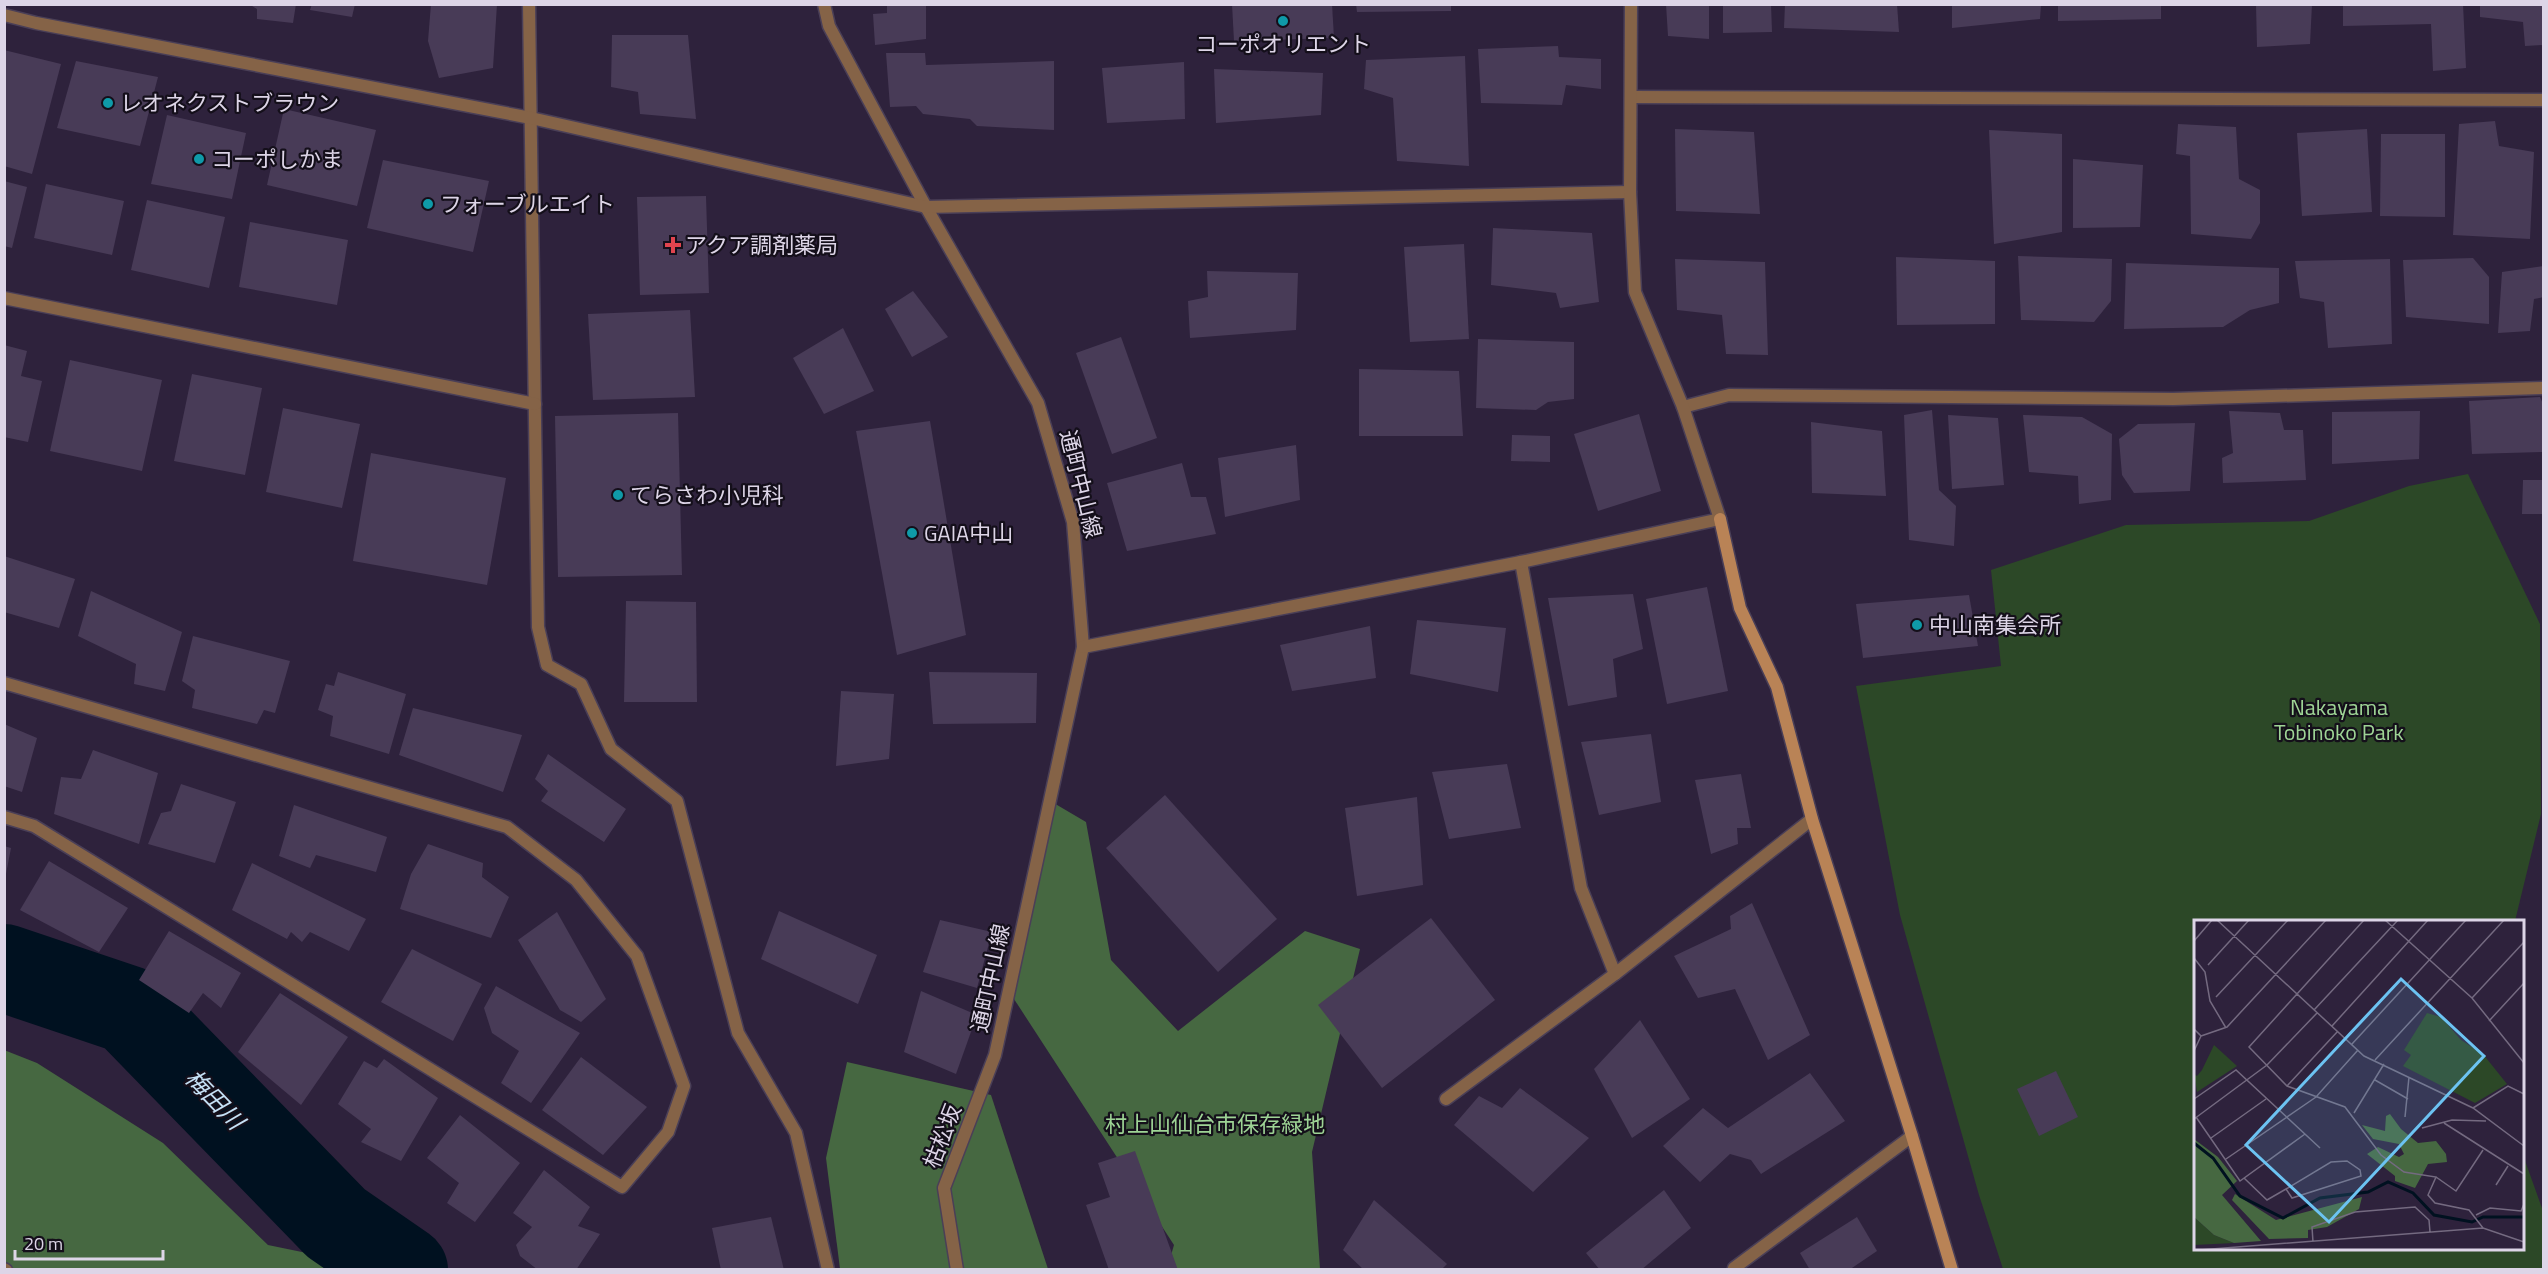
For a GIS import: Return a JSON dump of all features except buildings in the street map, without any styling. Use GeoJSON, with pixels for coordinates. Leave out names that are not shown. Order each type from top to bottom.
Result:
{"type":"FeatureCollection","features":[{"type":"Feature","properties":{"kind":"street"},"geometry":{"type":"LineString","coordinates":[[529,4],[538,627],[547,665],[581,684],[611,748],[677,801],[738,1033],[796,1133],[828,1269]]}},
{"type":"Feature","properties":{"kind":"street","name":"通町中山線"},"geometry":{"type":"LineString","coordinates":[[824,4],[829,26],[926,207],[1038,403],[1073,522],[1083,647],[995,1055]]}},
{"type":"Feature","properties":{"kind":"street"},"geometry":{"type":"LineString","coordinates":[[1631,4],[1630,192],[1635,292],[1683,407],[1720,519],[1740,608],[1777,687],[1812,819],[1952,1269]]}},
{"type":"Feature","properties":{"kind":"street"},"geometry":{"type":"LineString","coordinates":[[4,15],[531,118],[926,207],[1630,192]]}},
{"type":"Feature","properties":{"kind":"street"},"geometry":{"type":"LineString","coordinates":[[1632,97],[2544,100]]}},
{"type":"Feature","properties":{"kind":"street"},"geometry":{"type":"LineString","coordinates":[[4,298],[535,404]]}},
{"type":"Feature","properties":{"kind":"street"},"geometry":{"type":"LineString","coordinates":[[1683,407],[1729,395],[2174,399],[2544,388]]}},
{"type":"Feature","properties":{"kind":"street"},"geometry":{"type":"LineString","coordinates":[[1083,647],[1521,562],[1720,519]]}},
{"type":"Feature","properties":{"kind":"street"},"geometry":{"type":"LineString","coordinates":[[1521,562],[1581,888],[1615,974]]}},
{"type":"Feature","properties":{"kind":"street"},"geometry":{"type":"LineString","coordinates":[[4,683],[507,827],[576,880],[637,956],[684,1086],[668,1132],[622,1187],[34,826],[4,817]]}},
{"type":"Feature","properties":{"kind":"street"},"geometry":{"type":"LineString","coordinates":[[1446,1099],[1615,974],[1812,819]]}},
{"type":"Feature","properties":{"kind":"street","name":"枯松坂"},"geometry":{"type":"LineString","coordinates":[[957,1269],[944,1188],[995,1055]]}},
{"type":"Feature","properties":{"kind":"street"},"geometry":{"type":"LineString","coordinates":[[1734,1269],[1912,1136]]}},
{"type":"Feature","properties":{"kind":"green space","name":"Nakayama Tobinoko Park"},"geometry":{"type":"Polygon","coordinates":[[[2468,474],[2540,624],[2541,814],[2515,920],[2194,920],[2194,1250],[2524,1250],[2524,1158],[2543,1211],[2543,1269],[2003,1269],[1979,1195],[1900,915],[1856,686],[2001,666],[1991,570],[2126,525],[2309,521],[2409,486],[2468,474]]]}},
{"type":"Feature","properties":{"kind":"green space","name":"村上山仙台市保存緑地"},"geometry":{"type":"Polygon","coordinates":[[[1052,802],[1086,822],[1111,960],[1178,1031],[1305,931],[1360,949],[1312,1152],[1320,1269],[1167,1269],[1174,1245],[1014,999],[1052,802]]]}},
{"type":"Feature","properties":{"kind":"green space"},"geometry":{"type":"Polygon","coordinates":[[[4,1050],[37,1063],[163,1143],[268,1245],[360,1264],[366,1269],[5,1269],[4,1050]]]}},
{"type":"Feature","properties":{"kind":"green space"},"geometry":{"type":"Polygon","coordinates":[[[847,1062],[991,1095],[1048,1269],[840,1269],[826,1158],[847,1062]]]}},
{"type":"Feature","properties":{"kind":"waterway","name":"梅田川"},"geometry":{"type":"LineString","coordinates":[[4,968],[129,1010],[336,1223],[404,1270]]}},
{"type":"Feature","properties":{"kind":"place","name":"コーポオリエント"},"geometry":{"type":"Point","coordinates":[1283,21]}},
{"type":"Feature","properties":{"kind":"place","name":"レオネクストブラウン"},"geometry":{"type":"Point","coordinates":[108,103]}},
{"type":"Feature","properties":{"kind":"place","name":"コーポしかま"},"geometry":{"type":"Point","coordinates":[199,159]}},
{"type":"Feature","properties":{"kind":"place","name":"フォーブルエイト"},"geometry":{"type":"Point","coordinates":[428,204]}},
{"type":"Feature","properties":{"kind":"place","name":"アクア調剤薬局"},"geometry":{"type":"Point","coordinates":[673,245]}},
{"type":"Feature","properties":{"kind":"place","name":"てらさわ小児科"},"geometry":{"type":"Point","coordinates":[618,495]}},
{"type":"Feature","properties":{"kind":"place","name":"GAIA中山"},"geometry":{"type":"Point","coordinates":[912,533]}},
{"type":"Feature","properties":{"kind":"place","name":"中山南集会所"},"geometry":{"type":"Point","coordinates":[1917,625]}}]}
